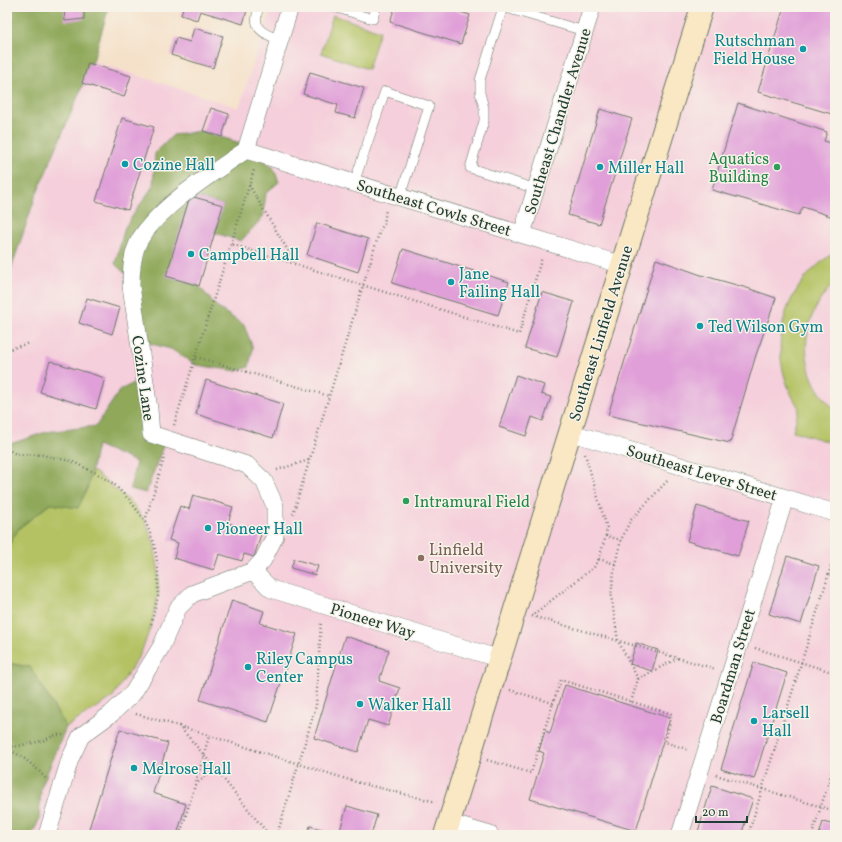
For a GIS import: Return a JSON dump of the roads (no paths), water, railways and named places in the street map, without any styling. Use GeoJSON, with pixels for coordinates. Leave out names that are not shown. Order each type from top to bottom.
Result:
{"type":"FeatureCollection","features":[{"type":"Feature","properties":{"kind":"street"},"geometry":{"type":"LineString","coordinates":[[252,152],[280,40],[290,7]]}},
{"type":"Feature","properties":{"kind":"street","name":"Southeast Chandler Avenue"},"geometry":{"type":"LineString","coordinates":[[522,234],[592,7]]}},
{"type":"Feature","properties":{"kind":"street","name":"Southeast Linfield Avenue"},"geometry":{"type":"LineString","coordinates":[[450,821],[500,659],[523,613],[579,435],[622,265],[702,7]]}},
{"type":"Feature","properties":{"kind":"street","name":"Southeast Cowls Street"},"geometry":{"type":"LineString","coordinates":[[252,152],[622,265]]}},
{"type":"Feature","properties":{"kind":"street","name":"Cozine Lane"},"geometry":{"type":"LineString","coordinates":[[252,152],[178,199],[154,221],[140,239],[134,254],[131,268],[130,286],[149,409],[151,434],[247,465],[264,481],[275,506],[275,536],[263,560],[253,571]]}},
{"type":"Feature","properties":{"kind":"street","name":"Southeast Lever Street"},"geometry":{"type":"LineString","coordinates":[[579,435],[835,513]]}},
{"type":"Feature","properties":{"kind":"street","name":"Boardman Street"},"geometry":{"type":"LineString","coordinates":[[680,835],[785,498]]}},
{"type":"Feature","properties":{"kind":"street"},"geometry":{"type":"LineString","coordinates":[[47,835],[70,759],[82,736],[133,693],[160,647],[178,608],[192,594],[253,571]]}},
{"type":"Feature","properties":{"kind":"street","name":"Pioneer Way"},"geometry":{"type":"LineString","coordinates":[[253,571],[271,589],[500,659]]}},
{"type":"Feature","properties":{"kind":"street"},"geometry":{"type":"LineString","coordinates":[[450,821],[490,835]]}},
{"type":"Feature","properties":{"kind":"lane"},"geometry":{"type":"LineString","coordinates":[[259,7],[256,22],[258,28],[266,34],[280,40]]}},
{"type":"Feature","properties":{"kind":"lane"},"geometry":{"type":"LineString","coordinates":[[334,7],[373,19],[376,7]]}},
{"type":"Feature","properties":{"kind":"lane"},"geometry":{"type":"LineString","coordinates":[[536,189],[470,168],[484,121],[484,108],[480,93],[480,80],[503,7],[584,31]]}},
{"type":"Feature","properties":{"kind":"lane"},"geometry":{"type":"LineString","coordinates":[[354,183],[385,91],[428,106],[395,196]]}},
{"type":"Feature","properties":{"kind":"place","name":"Rutschman Field House"},"geometry":{"type":"Point","coordinates":[803,49]}},
{"type":"Feature","properties":{"kind":"place","name":"Cozine Hall"},"geometry":{"type":"Point","coordinates":[125,164]}},
{"type":"Feature","properties":{"kind":"place","name":"Miller Hall"},"geometry":{"type":"Point","coordinates":[600,167]}},
{"type":"Feature","properties":{"kind":"place","name":"Aquatics Building"},"geometry":{"type":"Point","coordinates":[777,167]}},
{"type":"Feature","properties":{"kind":"place","name":"Campbell Hall"},"geometry":{"type":"Point","coordinates":[191,254]}},
{"type":"Feature","properties":{"kind":"place","name":"Jane Failing Hall"},"geometry":{"type":"Point","coordinates":[451,282]}},
{"type":"Feature","properties":{"kind":"place","name":"Ted Wilson Gym"},"geometry":{"type":"Point","coordinates":[700,326]}},
{"type":"Feature","properties":{"kind":"place","name":"Intramural Field"},"geometry":{"type":"Point","coordinates":[406,501]}},
{"type":"Feature","properties":{"kind":"place","name":"Pioneer Hall"},"geometry":{"type":"Point","coordinates":[208,528]}},
{"type":"Feature","properties":{"kind":"place","name":"Linfield University"},"geometry":{"type":"Point","coordinates":[421,558]}},
{"type":"Feature","properties":{"kind":"place","name":"Riley Campus Center"},"geometry":{"type":"Point","coordinates":[248,667]}},
{"type":"Feature","properties":{"kind":"place","name":"Walker Hall"},"geometry":{"type":"Point","coordinates":[360,704]}},
{"type":"Feature","properties":{"kind":"place","name":"Larsell Hall"},"geometry":{"type":"Point","coordinates":[754,721]}},
{"type":"Feature","properties":{"kind":"place","name":"Melrose Hall"},"geometry":{"type":"Point","coordinates":[134,768]}}]}
